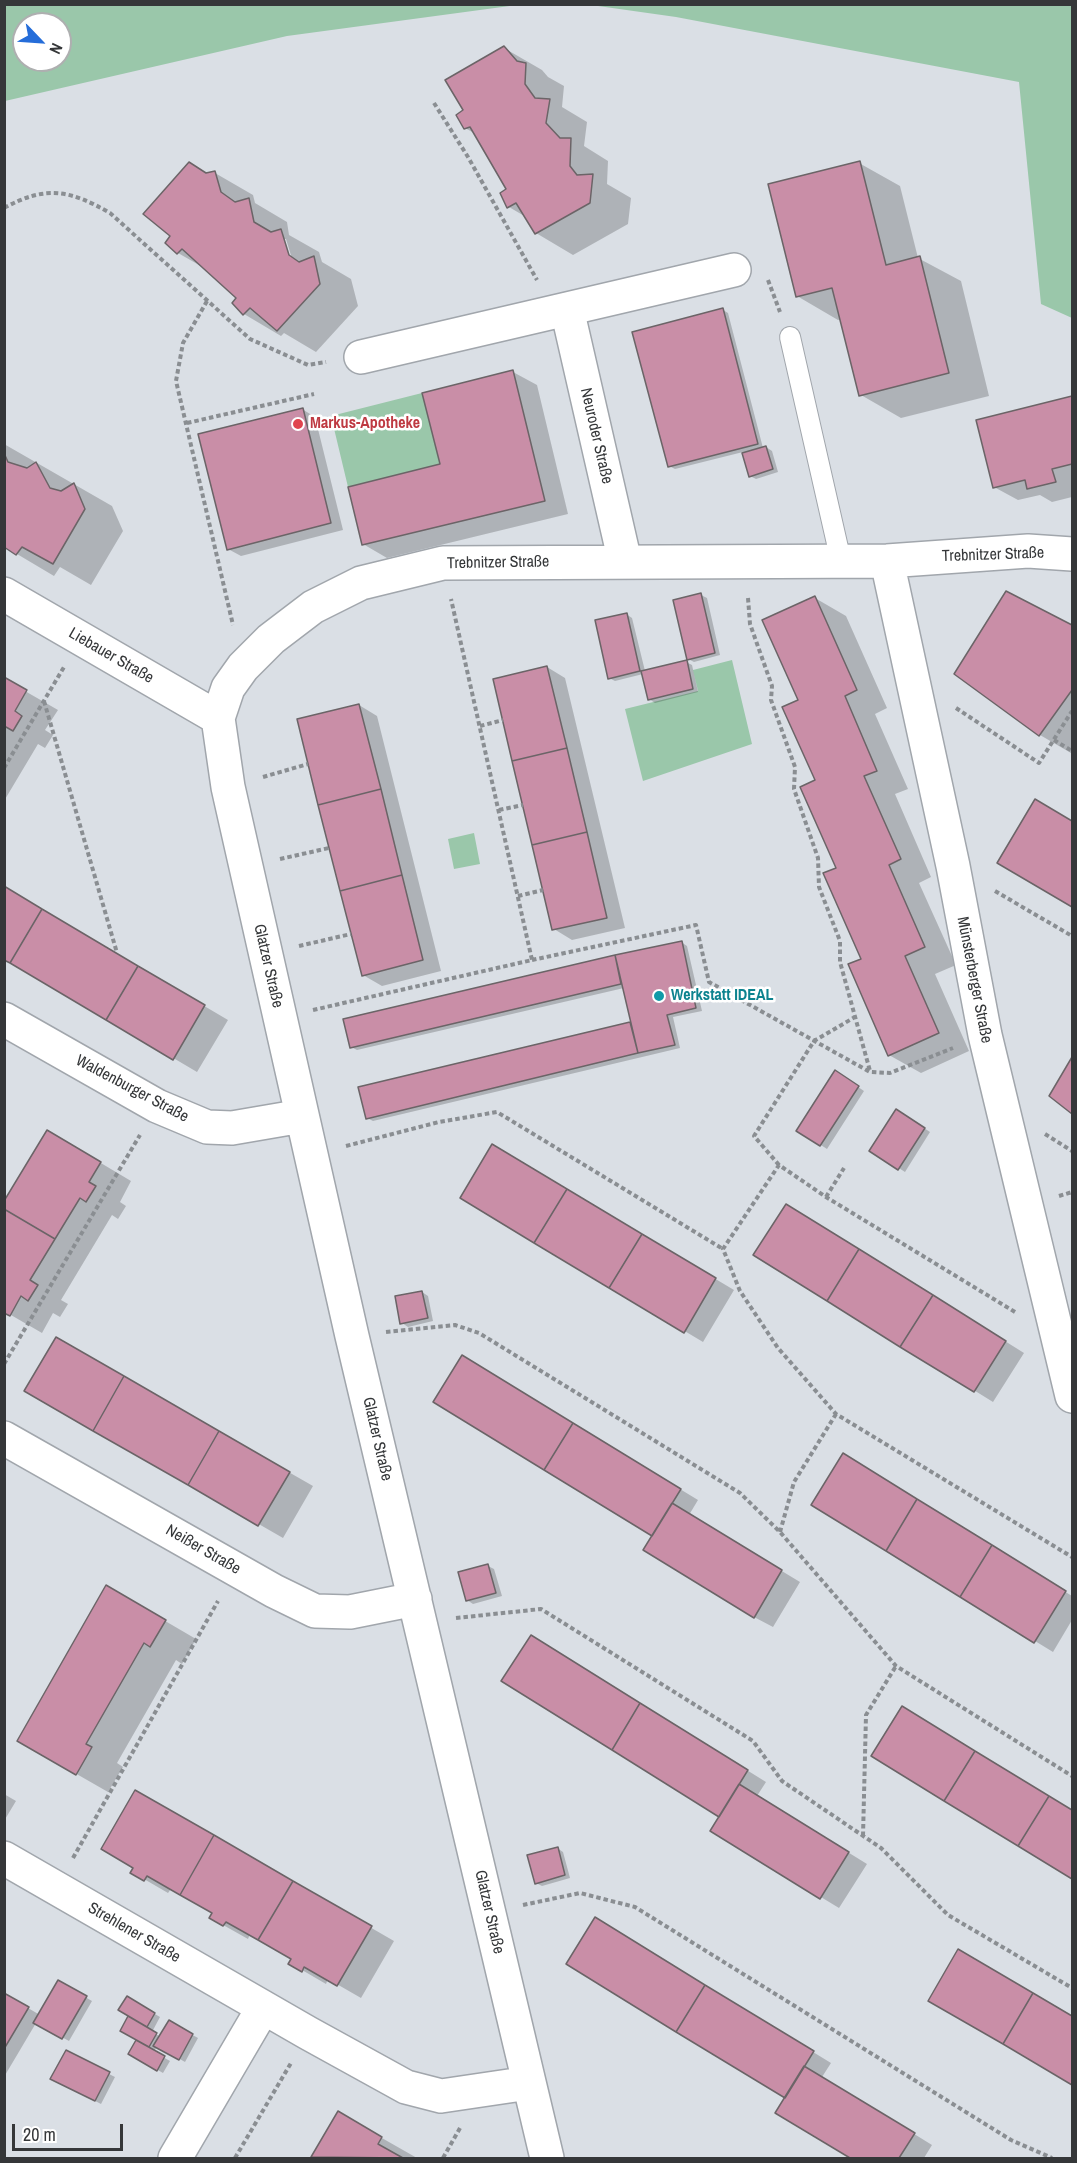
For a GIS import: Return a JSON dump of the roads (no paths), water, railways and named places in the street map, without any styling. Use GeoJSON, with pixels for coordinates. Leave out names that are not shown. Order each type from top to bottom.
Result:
{"type":"FeatureCollection","features":[{"type":"Feature","properties":{"kind":"street"},"geometry":{"type":"LineString","coordinates":[[361,357],[734,270]]}},
{"type":"Feature","properties":{"kind":"street","name":"Neuroder Straße"},"geometry":{"type":"LineString","coordinates":[[561,310],[625,562]]}},
{"type":"Feature","properties":{"kind":"street","name":"Trebnitzer Straße"},"geometry":{"type":"LineString","coordinates":[[218,718],[228,687],[243,667],[272,639],[313,607],[361,583],[443,563],[886,561],[1028,551],[1072,554]]}},
{"type":"Feature","properties":{"kind":"street","name":"Münsterberger Straße"},"geometry":{"type":"LineString","coordinates":[[886,561],[952,866],[985,1035],[1072,1396]]}},
{"type":"Feature","properties":{"kind":"street","name":"Liebauer Straße"},"geometry":{"type":"LineString","coordinates":[[4,594],[218,718]]}},
{"type":"Feature","properties":{"kind":"street","name":"Glatzer Straße"},"geometry":{"type":"LineString","coordinates":[[218,718],[228,787],[352,1336],[547,2158]]}},
{"type":"Feature","properties":{"kind":"street","name":"Waldenburger Straße"},"geometry":{"type":"LineString","coordinates":[[4,1019],[157,1106],[207,1127],[232,1128],[302,1116]]}},
{"type":"Feature","properties":{"kind":"street","name":"Neißer Straße"},"geometry":{"type":"LineString","coordinates":[[4,1438],[315,1611],[417,1611]]}},
{"type":"Feature","properties":{"kind":"street","name":"Strehlener Straße"},"geometry":{"type":"LineString","coordinates":[[4,1858],[263,2008],[406,2087],[441,2096],[529,2083]]}},
{"type":"Feature","properties":{"kind":"street"},"geometry":{"type":"LineString","coordinates":[[175,2158],[263,2008]]}},
{"type":"Feature","properties":{"kind":"lane"},"geometry":{"type":"LineString","coordinates":[[790,337],[841,561]]}},
{"type":"Feature","properties":{"kind":"place","name":"Markus-Apotheke"},"geometry":{"type":"Point","coordinates":[298,424]}},
{"type":"Feature","properties":{"kind":"place","name":"Werkstatt IDEAL"},"geometry":{"type":"Point","coordinates":[659,996]}}]}
